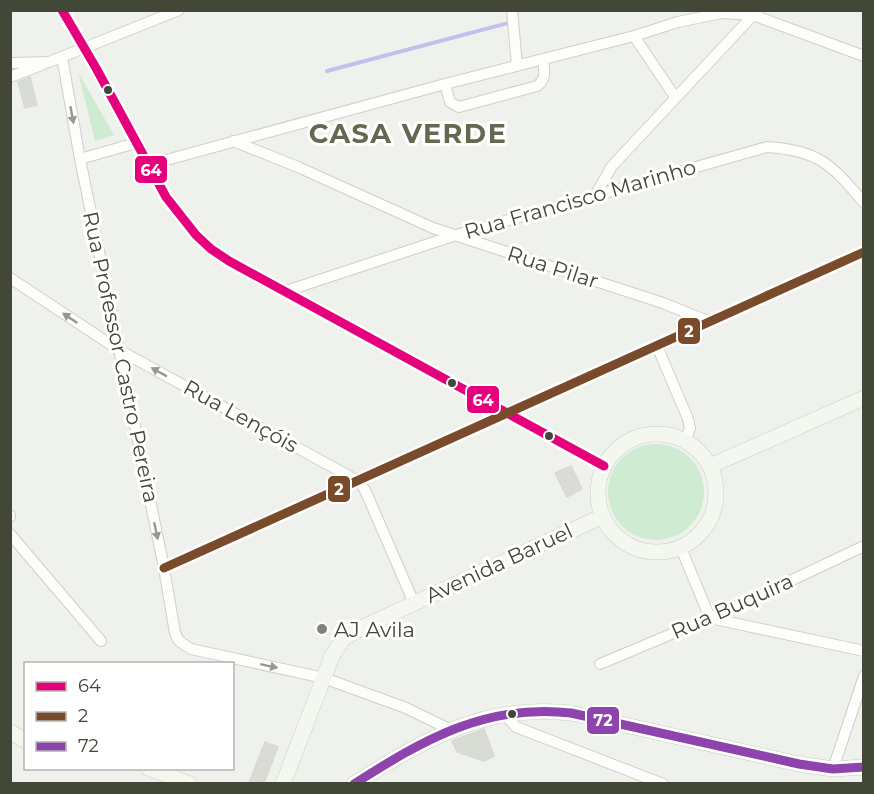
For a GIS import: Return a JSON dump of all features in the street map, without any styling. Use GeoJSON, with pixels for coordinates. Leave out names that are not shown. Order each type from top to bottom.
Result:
{"type":"FeatureCollection","features":[{"type":"Feature","properties":{"kind":"street"},"geometry":{"type":"LineString","coordinates":[[62,10],[166,197],[196,235],[211,249],[283,292],[604,466]]}},
{"type":"Feature","properties":{"kind":"street"},"geometry":{"type":"LineString","coordinates":[[10,77],[179,10]]}},
{"type":"Feature","properties":{"kind":"street"},"geometry":{"type":"LineString","coordinates":[[512,10],[517,66]]}},
{"type":"Feature","properties":{"kind":"street"},"geometry":{"type":"LineString","coordinates":[[148,165],[721,12],[755,13],[864,56]]}},
{"type":"Feature","properties":{"kind":"street"},"geometry":{"type":"LineString","coordinates":[[596,194],[612,166],[755,13]]}},
{"type":"Feature","properties":{"kind":"street"},"geometry":{"type":"LineString","coordinates":[[634,36],[675,97]]}},
{"type":"Feature","properties":{"kind":"street","name":"Rua Professor Castro Pereira"},"geometry":{"type":"LineString","coordinates":[[62,57],[80,159],[164,568],[175,633],[179,641],[191,649],[324,678]]}},
{"type":"Feature","properties":{"kind":"street"},"geometry":{"type":"LineString","coordinates":[[445,84],[450,102],[459,107],[537,86],[543,80],[543,59]]}},
{"type":"Feature","properties":{"kind":"street"},"geometry":{"type":"LineString","coordinates":[[10,63],[49,62]]}},
{"type":"Feature","properties":{"kind":"street","name":"Rua Pilar"},"geometry":{"type":"LineString","coordinates":[[232,141],[298,167],[433,228],[663,303],[710,321]]}},
{"type":"Feature","properties":{"kind":"street"},"geometry":{"type":"LineString","coordinates":[[80,159],[136,143]]}},
{"type":"Feature","properties":{"kind":"street","name":"Rua Francisco Marinho"},"geometry":{"type":"LineString","coordinates":[[283,292],[456,235],[767,147],[793,148],[819,157],[840,175],[864,204]]}},
{"type":"Feature","properties":{"kind":"street"},"geometry":{"type":"LineString","coordinates":[[164,568],[864,252]]}},
{"type":"Feature","properties":{"kind":"street","name":"Rua Lençóis"},"geometry":{"type":"LineString","coordinates":[[10,278],[119,350],[358,481]]}},
{"type":"Feature","properties":{"kind":"street"},"geometry":{"type":"LineString","coordinates":[[657,346],[688,419],[690,428],[685,441]]}},
{"type":"Feature","properties":{"kind":"street"},"geometry":{"type":"LineString","coordinates":[[710,466],[864,398]]}},
{"type":"Feature","properties":{"kind":"street"},"geometry":{"type":"LineString","coordinates":[[648,435],[667,435],[685,441],[700,452],[710,466],[716,481],[717,497],[713,513],[706,527],[695,539],[681,548],[663,552],[644,551],[627,544],[613,532],[603,516],[598,500],[599,483],[604,466],[616,451],[631,440],[648,435]]}},
{"type":"Feature","properties":{"kind":"street"},"geometry":{"type":"LineString","coordinates":[[358,481],[365,490],[414,603]]}},
{"type":"Feature","properties":{"kind":"street","name":"Avenida Baruel"},"geometry":{"type":"LineString","coordinates":[[283,783],[332,656],[344,638],[414,603],[603,516]]}},
{"type":"Feature","properties":{"kind":"street"},"geometry":{"type":"LineString","coordinates":[[10,534],[101,641]]}},
{"type":"Feature","properties":{"kind":"street","name":"Rua Buquira"},"geometry":{"type":"LineString","coordinates":[[600,664],[710,618],[864,546]]}},
{"type":"Feature","properties":{"kind":"street"},"geometry":{"type":"LineString","coordinates":[[681,548],[710,618],[864,651]]}},
{"type":"Feature","properties":{"kind":"street"},"geometry":{"type":"LineString","coordinates":[[833,769],[864,676]]}},
{"type":"Feature","properties":{"kind":"street"},"geometry":{"type":"LineString","coordinates":[[324,678],[406,708],[449,729]]}},
{"type":"Feature","properties":{"kind":"street"},"geometry":{"type":"LineString","coordinates":[[354,783],[401,754],[449,729],[504,714],[549,710],[799,764],[833,769],[864,767]]}},
{"type":"Feature","properties":{"kind":"street"},"geometry":{"type":"LineString","coordinates":[[504,714],[516,727],[663,783]]}},
{"type":"Feature","properties":{"kind":"street"},"geometry":{"type":"LineString","coordinates":[[10,732],[24,740]]}},
{"type":"Feature","properties":{"kind":"street"},"geometry":{"type":"LineString","coordinates":[[154,770],[190,783]]}},
{"type":"Feature","properties":{"kind":"green space"},"geometry":{"type":"Polygon","coordinates":[[[78,72],[114,135],[95,141],[78,72]]]}},
{"type":"Feature","properties":{"kind":"green space"},"geometry":{"type":"Polygon","coordinates":[[[656,444],[674,447],[690,458],[701,474],[704,492],[701,510],[690,526],[674,537],[656,540],[638,537],[622,526],[611,510],[608,492],[611,474],[622,458],[638,447],[656,444]]]}},
{"type":"Feature","properties":{"kind":"building"},"geometry":{"type":"Polygon","coordinates":[[[30,77],[37,105],[25,108],[18,82],[30,77]]]}},
{"type":"Feature","properties":{"kind":"building"},"geometry":{"type":"Polygon","coordinates":[[[571,466],[582,489],[567,497],[555,473],[571,466]]]}},
{"type":"Feature","properties":{"kind":"building"},"geometry":{"type":"Polygon","coordinates":[[[484,729],[494,756],[484,761],[457,752],[452,741],[484,729]]]}},
{"type":"Feature","properties":{"kind":"building"},"geometry":{"type":"Polygon","coordinates":[[[265,742],[278,747],[264,783],[249,783],[265,742]]]}},
{"type":"Feature","properties":{"kind":"waterway"},"geometry":{"type":"LineString","coordinates":[[327,71],[512,22]]}},
{"type":"Feature","properties":{"kind":"transit line","name":"64"},"geometry":{"type":"LineString","coordinates":[[62,10],[166,197],[196,235],[211,249],[229,261],[604,466]]}},
{"type":"Feature","properties":{"kind":"transit line","name":"2"},"geometry":{"type":"LineString","coordinates":[[164,568],[864,252]]}},
{"type":"Feature","properties":{"kind":"transit line","name":"72"},"geometry":{"type":"LineString","coordinates":[[354,784],[405,753],[456,728],[483,719],[540,711],[571,713],[799,764],[833,769],[864,767]]}},
{"type":"Feature","properties":{"kind":"place","name":"AJ Avila"},"geometry":{"type":"Point","coordinates":[322,629]}},
{"type":"Feature","properties":{"kind":"district","name":"CASA VERDE"},"geometry":{"type":"Point","coordinates":[408,133]}}]}
